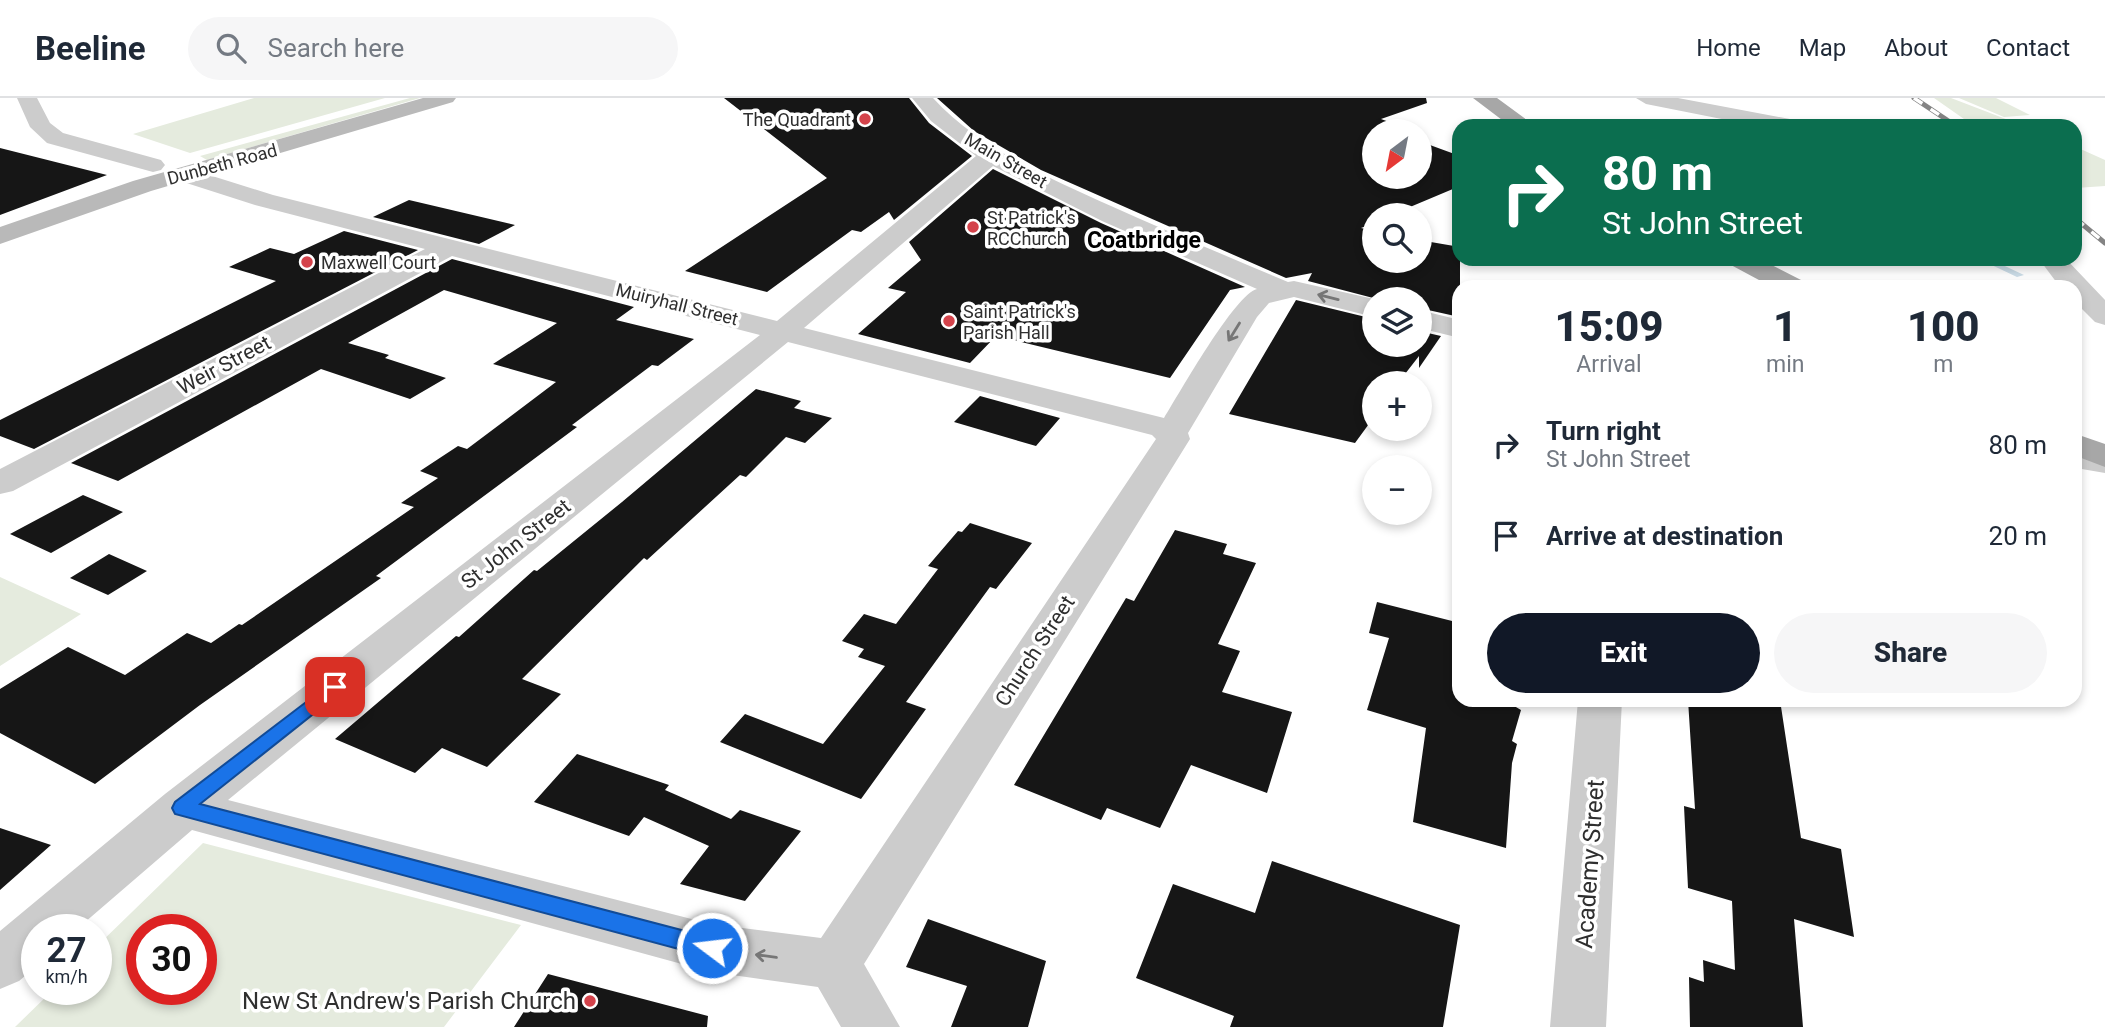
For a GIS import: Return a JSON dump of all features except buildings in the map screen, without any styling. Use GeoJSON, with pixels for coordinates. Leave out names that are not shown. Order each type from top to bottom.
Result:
{"type":"FeatureCollection","features":[{"type":"Feature","properties":{"kind":"main road","name":"Dunbeth Road"},"geometry":{"type":"LineString","coordinates":[[0,236],[80,205],[446,98]]}},
{"type":"Feature","properties":{"kind":"main road"},"geometry":{"type":"LineString","coordinates":[[1483,98],[1512,119]]}},
{"type":"Feature","properties":{"kind":"main road"},"geometry":{"type":"LineString","coordinates":[[1754,266],[1780,280]]}},
{"type":"Feature","properties":{"kind":"main road"},"geometry":{"type":"LineString","coordinates":[[2082,428],[2105,438]]}},
{"type":"Feature","properties":{"kind":"main road"},"geometry":{"type":"LineString","coordinates":[[2082,447],[2105,457]]}},
{"type":"Feature","properties":{"kind":"street"},"geometry":{"type":"LineString","coordinates":[[27,98],[41,127],[55,138],[153,165]]}},
{"type":"Feature","properties":{"kind":"street","name":"Main Street"},"geometry":{"type":"LineString","coordinates":[[922,98],[956,132],[990,156],[1159,237],[1283,290],[1308,292],[1362,305]]}},
{"type":"Feature","properties":{"kind":"street"},"geometry":{"type":"LineString","coordinates":[[1646,98],[1754,119]]}},
{"type":"Feature","properties":{"kind":"street","name":"St John Street"},"geometry":{"type":"LineString","coordinates":[[58,914],[182,808],[783,332],[990,156]]}},
{"type":"Feature","properties":{"kind":"street","name":"Muiryhall Street"},"geometry":{"type":"LineString","coordinates":[[182,174],[264,200],[1164,428],[1171,433]]}},
{"type":"Feature","properties":{"kind":"street","name":"Weir Street"},"geometry":{"type":"LineString","coordinates":[[0,483],[448,247]]}},
{"type":"Feature","properties":{"kind":"street"},"geometry":{"type":"LineString","coordinates":[[2058,266],[2069,280]]}},
{"type":"Feature","properties":{"kind":"street","name":"Church Street"},"geometry":{"type":"LineString","coordinates":[[834,965],[879,890],[1172,439],[1171,433],[1245,314],[1259,297],[1283,290]]}},
{"type":"Feature","properties":{"kind":"street"},"geometry":{"type":"LineString","coordinates":[[2082,294],[2105,316]]}},
{"type":"Feature","properties":{"kind":"street"},"geometry":{"type":"LineString","coordinates":[[1432,322],[1452,327]]}},
{"type":"Feature","properties":{"kind":"street"},"geometry":{"type":"LineString","coordinates":[[2082,459],[2105,463]]}},
{"type":"Feature","properties":{"kind":"street","name":"Academy Street"},"geometry":{"type":"LineString","coordinates":[[1578,1027],[1600,707]]}},
{"type":"Feature","properties":{"kind":"street"},"geometry":{"type":"LineString","coordinates":[[182,808],[712,948],[834,965],[872,1027]]}},
{"type":"Feature","properties":{"kind":"street","name":"St John Street"},"geometry":{"type":"LineString","coordinates":[[0,964],[21,946]]}},
{"type":"Feature","properties":{"kind":"shaded area"},"geometry":{"type":"Polygon","coordinates":[[[254,98],[385,98],[190,153],[133,134],[254,98]]]}},
{"type":"Feature","properties":{"kind":"shaded area"},"geometry":{"type":"Polygon","coordinates":[[[410,98],[420,98],[207,160],[200,156],[410,98]]]}},
{"type":"Feature","properties":{"kind":"shaded area"},"geometry":{"type":"Polygon","coordinates":[[[1934,98],[1951,98],[2006,119],[1964,119],[1934,98]]]}},
{"type":"Feature","properties":{"kind":"shaded area"},"geometry":{"type":"Polygon","coordinates":[[[1959,98],[1996,98],[2030,115],[2004,117],[1959,98]]]}},
{"type":"Feature","properties":{"kind":"shaded area"},"geometry":{"type":"Polygon","coordinates":[[[2082,150],[2105,160],[2105,186],[2082,188],[2082,150]]]}},
{"type":"Feature","properties":{"kind":"shaded area"},"geometry":{"type":"Polygon","coordinates":[[[0,577],[81,614],[0,666],[0,577]]]}},
{"type":"Feature","properties":{"kind":"shaded area"},"geometry":{"type":"Polygon","coordinates":[[[203,843],[521,925],[444,1027],[15,1027],[38,1005],[112,1005],[112,931],[126,918],[126,1005],[217,1005],[217,914],[130,914],[203,843]]]}},
{"type":"Feature","properties":{"kind":"waterway"},"geometry":{"type":"LineString","coordinates":[[1999,266],[2020,275]]}},
{"type":"Feature","properties":{"kind":"railway"},"geometry":{"type":"LineString","coordinates":[[1914,98],[1946,119]]}},
{"type":"Feature","properties":{"kind":"railway"},"geometry":{"type":"LineString","coordinates":[[2082,224],[2105,243]]}},
{"type":"Feature","properties":{"kind":"place","name":"The Quadrant"},"geometry":{"type":"Point","coordinates":[865,119]}},
{"type":"Feature","properties":{"kind":"place","name":"St Patrick's RCChurch"},"geometry":{"type":"Point","coordinates":[973,227]}},
{"type":"Feature","properties":{"kind":"place","name":"Maxwell Court"},"geometry":{"type":"Point","coordinates":[307,262]}},
{"type":"Feature","properties":{"kind":"place","name":"Saint Patrick's Parish Hall"},"geometry":{"type":"Point","coordinates":[949,321]}},
{"type":"Feature","properties":{"kind":"place","name":"New St Andrew's Parish Church"},"geometry":{"type":"Point","coordinates":[590,1001]}},
{"type":"Feature","properties":{"kind":"district","name":"Coatbridge"},"geometry":{"type":"Point","coordinates":[1144,240]}},
{"type":"Feature","properties":{"kind":"route"},"geometry":{"type":"LineString","coordinates":[[335,687],[182,808],[712,948]]}}]}
